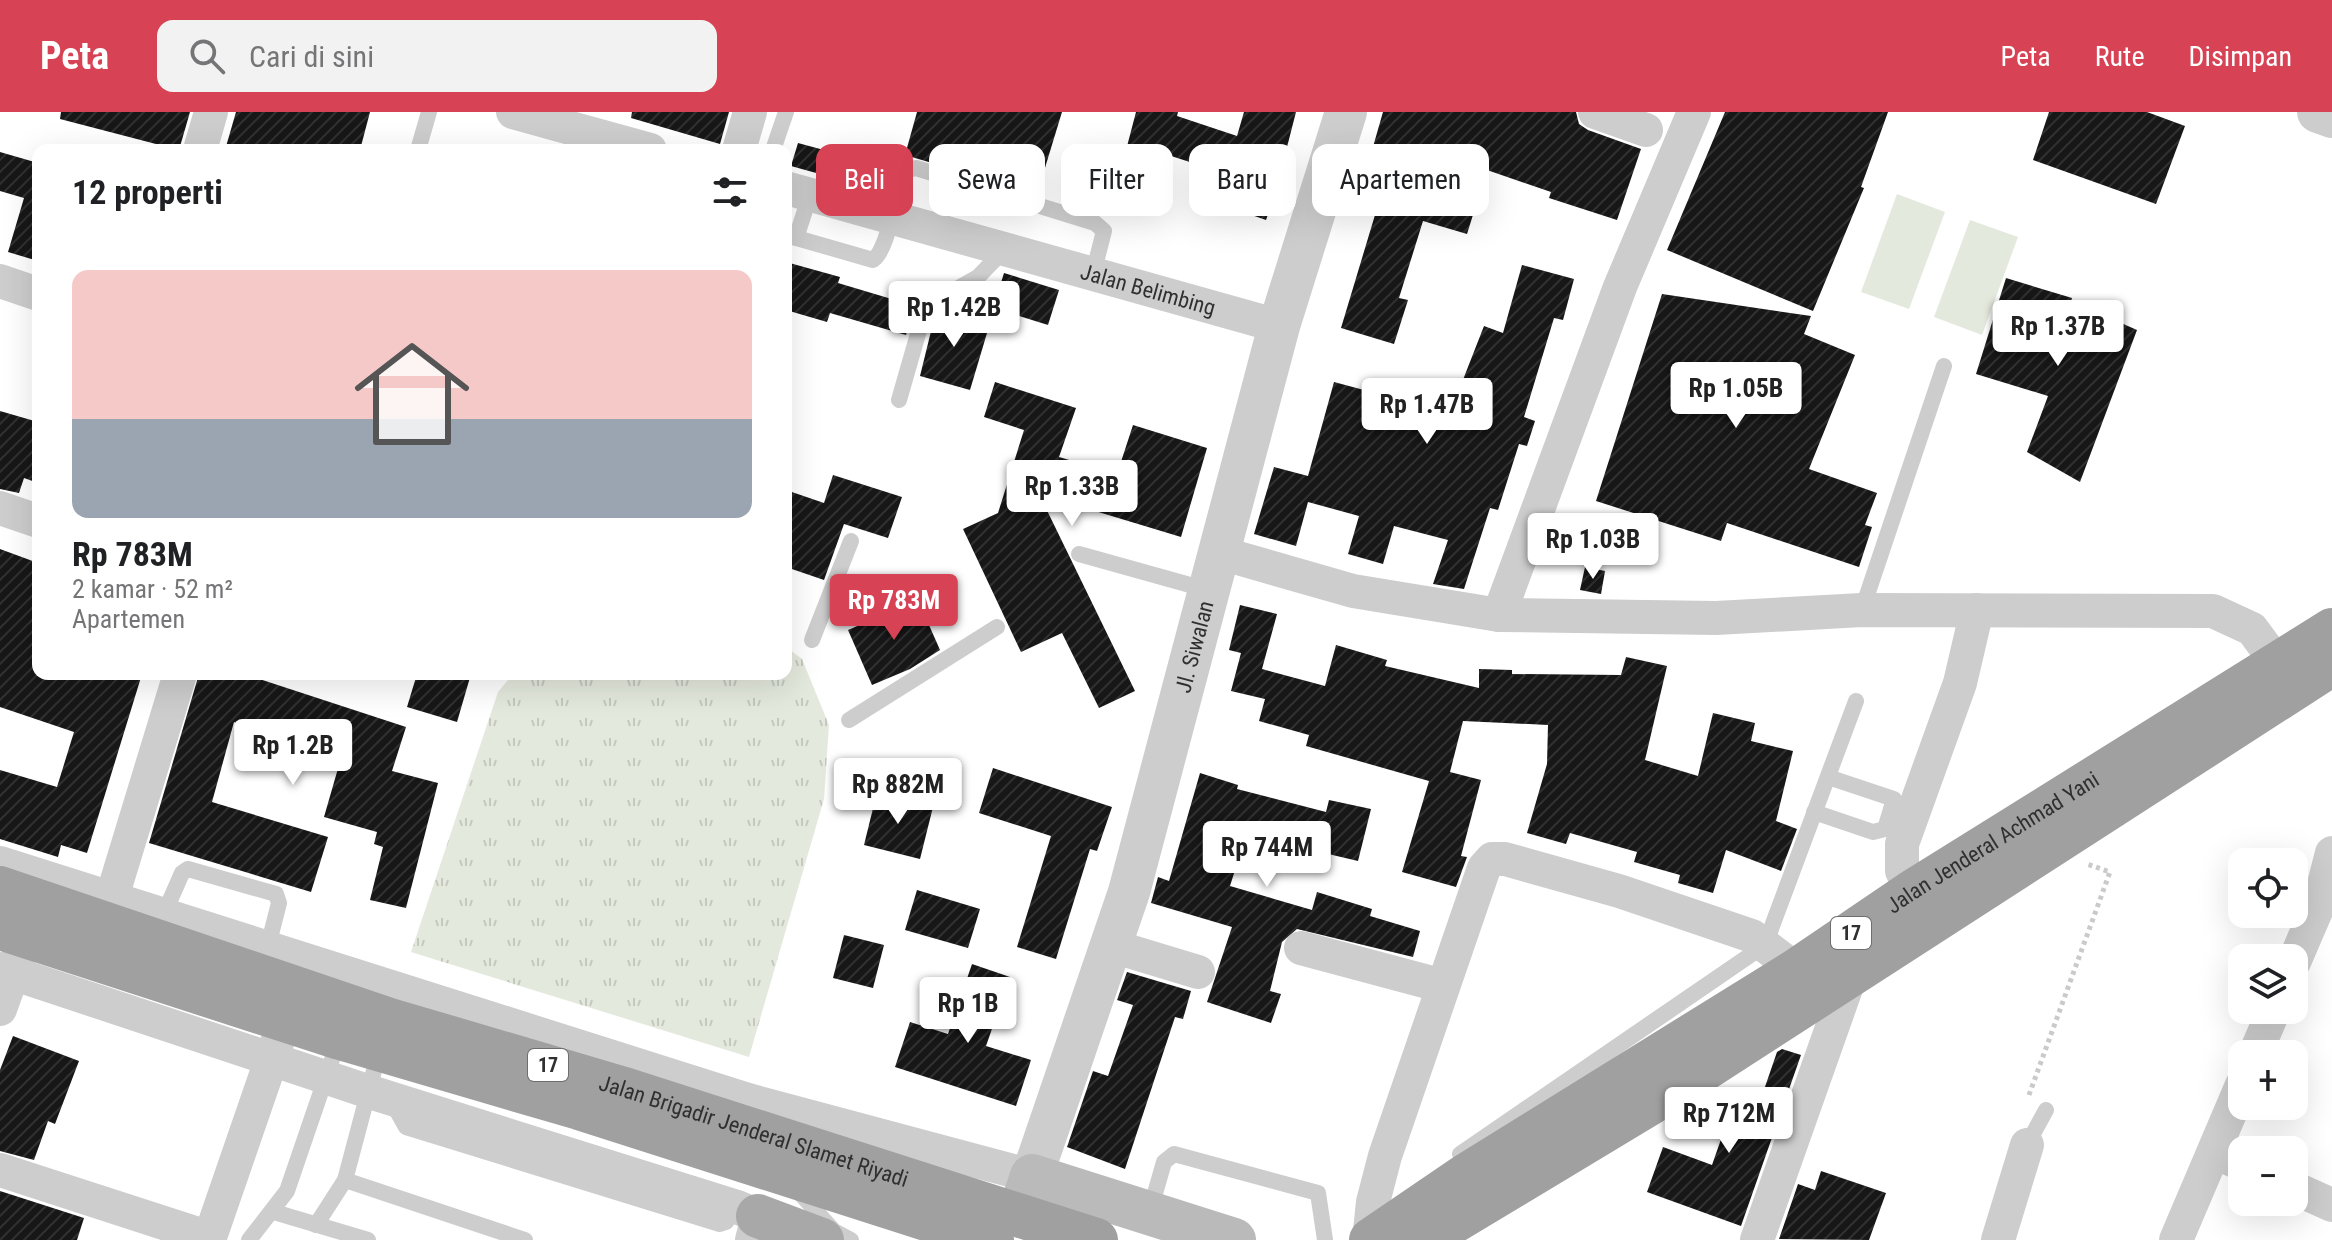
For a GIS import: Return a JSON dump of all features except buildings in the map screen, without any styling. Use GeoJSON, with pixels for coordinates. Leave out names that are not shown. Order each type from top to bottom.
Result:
{"type":"FeatureCollection","features":[{"type":"Feature","properties":{"kind":"highway","name":"Jalan Jenderal Achmad Yani"},"geometry":{"type":"LineString","coordinates":[[1378,1235],[1480,1186],[1781,958],[1912,892],[2265,646],[2332,630]]}},
{"type":"Feature","properties":{"kind":"highway","name":"Jalan Jenderal Achmad Yani"},"geometry":{"type":"LineString","coordinates":[[1480,1186],[1559,1102],[1648,1058],[1851,974],[2332,664]]}},
{"type":"Feature","properties":{"kind":"highway","name":"Jalan Brigadir Jenderal Slamet Riyadi"},"geometry":{"type":"LineString","coordinates":[[0,888],[368,1046],[579,1108],[777,1173],[1015,1210]]}},
{"type":"Feature","properties":{"kind":"highway","name":"Jalan Brigadir Jenderal Slamet Riyadi"},"geometry":{"type":"LineString","coordinates":[[8,968],[275,1052],[368,1046],[521,1057],[1015,1210],[1096,1240]]}},
{"type":"Feature","properties":{"kind":"highway"},"geometry":{"type":"LineString","coordinates":[[1450,1240],[1462,1224],[1480,1186]]}},
{"type":"Feature","properties":{"kind":"main road"},"geometry":{"type":"LineString","coordinates":[[777,1173],[749,1221],[822,1240]]}},
{"type":"Feature","properties":{"kind":"main road"},"geometry":{"type":"LineString","coordinates":[[1015,1210],[1149,1213],[1234,1240]]}},
{"type":"Feature","properties":{"kind":"street"},"geometry":{"type":"LineString","coordinates":[[202,144],[211,112]]}},
{"type":"Feature","properties":{"kind":"street"},"geometry":{"type":"LineString","coordinates":[[513,112],[604,144]]}},
{"type":"Feature","properties":{"kind":"street"},"geometry":{"type":"LineString","coordinates":[[741,144],[750,112]]}},
{"type":"Feature","properties":{"kind":"street","name":"Jl. Siwalan"},"geometry":{"type":"LineString","coordinates":[[1015,1210],[1112,946],[1166,762],[1213,571],[1279,326],[1346,112]]}},
{"type":"Feature","properties":{"kind":"street"},"geometry":{"type":"LineString","coordinates":[[1595,112],[1646,130]]}},
{"type":"Feature","properties":{"kind":"street"},"geometry":{"type":"LineString","coordinates":[[1499,615],[1620,287],[1694,112]]}},
{"type":"Feature","properties":{"kind":"street"},"geometry":{"type":"LineString","coordinates":[[2318,112],[2332,117]]}},
{"type":"Feature","properties":{"kind":"street","name":"Jalan Belimbing"},"geometry":{"type":"LineString","coordinates":[[798,191],[1279,326]]}},
{"type":"Feature","properties":{"kind":"street"},"geometry":{"type":"LineString","coordinates":[[0,281],[32,292]]}},
{"type":"Feature","properties":{"kind":"street"},"geometry":{"type":"LineString","coordinates":[[0,508],[32,519]]}},
{"type":"Feature","properties":{"kind":"street"},"geometry":{"type":"LineString","coordinates":[[1213,571],[1499,615],[1716,618],[1862,610],[2213,611],[2265,646]]}},
{"type":"Feature","properties":{"kind":"street"},"geometry":{"type":"LineString","coordinates":[[1912,892],[1902,871],[1902,844],[1960,683],[1977,610]]}},
{"type":"Feature","properties":{"kind":"street"},"geometry":{"type":"LineString","coordinates":[[112,897],[178,680]]}},
{"type":"Feature","properties":{"kind":"street"},"geometry":{"type":"LineString","coordinates":[[2304,944],[2325,907],[2332,853]]}},
{"type":"Feature","properties":{"kind":"street"},"geometry":{"type":"LineString","coordinates":[[1378,1235],[1385,1156],[1484,868],[1492,859],[1505,859],[1619,891],[1752,936],[1781,958]]}},
{"type":"Feature","properties":{"kind":"street"},"geometry":{"type":"LineString","coordinates":[[0,863],[268,946],[368,1046],[749,1221]]}},
{"type":"Feature","properties":{"kind":"street"},"geometry":{"type":"LineString","coordinates":[[1112,946],[1198,972]]}},
{"type":"Feature","properties":{"kind":"street"},"geometry":{"type":"LineString","coordinates":[[1301,948],[1443,986]]}},
{"type":"Feature","properties":{"kind":"street"},"geometry":{"type":"LineString","coordinates":[[1757,1240],[1851,974]]}},
{"type":"Feature","properties":{"kind":"street"},"geometry":{"type":"LineString","coordinates":[[0,1170],[210,1239],[275,1052]]}},
{"type":"Feature","properties":{"kind":"street"},"geometry":{"type":"LineString","coordinates":[[1998,1240],[2027,1145]]}},
{"type":"Feature","properties":{"kind":"street"},"geometry":{"type":"LineString","coordinates":[[2176,1240],[2228,1158]]}},
{"type":"Feature","properties":{"kind":"street"},"geometry":{"type":"LineString","coordinates":[[2308,1194],[2332,1205]]}},
{"type":"Feature","properties":{"kind":"lane"},"geometry":{"type":"LineString","coordinates":[[420,144],[429,112]]}},
{"type":"Feature","properties":{"kind":"lane"},"geometry":{"type":"LineString","coordinates":[[775,144],[786,112]]}},
{"type":"Feature","properties":{"kind":"lane"},"geometry":{"type":"LineString","coordinates":[[792,237],[873,260],[881,251],[901,181],[907,170],[916,168],[1095,223],[1104,231],[1093,274]]}},
{"type":"Feature","properties":{"kind":"lane"},"geometry":{"type":"LineString","coordinates":[[792,230],[798,191]]}},
{"type":"Feature","properties":{"kind":"lane"},"geometry":{"type":"LineString","coordinates":[[899,400],[924,313],[939,299],[978,277],[1005,249]]}},
{"type":"Feature","properties":{"kind":"lane"},"geometry":{"type":"LineString","coordinates":[[1862,610],[1944,366]]}},
{"type":"Feature","properties":{"kind":"lane"},"geometry":{"type":"LineString","coordinates":[[812,640],[851,541]]}},
{"type":"Feature","properties":{"kind":"lane"},"geometry":{"type":"LineString","coordinates":[[1079,554],[1213,571]]}},
{"type":"Feature","properties":{"kind":"lane"},"geometry":{"type":"LineString","coordinates":[[849,720],[997,627]]}},
{"type":"Feature","properties":{"kind":"lane"},"geometry":{"type":"LineString","coordinates":[[1781,958],[1814,812],[1856,701]]}},
{"type":"Feature","properties":{"kind":"lane"},"geometry":{"type":"LineString","coordinates":[[1814,812],[1873,832],[1885,829],[1894,799],[1828,777]]}},
{"type":"Feature","properties":{"kind":"lane"},"geometry":{"type":"LineString","coordinates":[[164,914],[178,880],[188,869],[276,894],[279,899],[268,946]]}},
{"type":"Feature","properties":{"kind":"lane"},"geometry":{"type":"LineString","coordinates":[[316,1225],[345,1180],[368,1046]]}},
{"type":"Feature","properties":{"kind":"lane"},"geometry":{"type":"LineString","coordinates":[[249,1240],[274,1212],[287,1191],[368,1046]]}},
{"type":"Feature","properties":{"kind":"lane"},"geometry":{"type":"LineString","coordinates":[[2027,1145],[2046,1110]]}},
{"type":"Feature","properties":{"kind":"lane"},"geometry":{"type":"LineString","coordinates":[[1149,1213],[1164,1162],[1174,1154],[1318,1193],[1325,1240]]}},
{"type":"Feature","properties":{"kind":"lane"},"geometry":{"type":"LineString","coordinates":[[777,1173],[834,1231],[851,1240]]}},
{"type":"Feature","properties":{"kind":"lane"},"geometry":{"type":"LineString","coordinates":[[345,1180],[525,1240]]}},
{"type":"Feature","properties":{"kind":"lane"},"geometry":{"type":"LineString","coordinates":[[274,1212],[368,1240]]}},
{"type":"Feature","properties":{"kind":"path"},"geometry":{"type":"LineString","coordinates":[[2027,1145],[2017,1138],[2016,1131],[2110,872],[2044,849]]}},
{"type":"Feature","properties":{"kind":"green space"},"geometry":{"type":"Polygon","coordinates":[[[1897,194],[1945,212],[1909,309],[1861,292],[1897,194]]]}},
{"type":"Feature","properties":{"kind":"green space"},"geometry":{"type":"Polygon","coordinates":[[[1970,220],[2018,237],[1982,335],[1934,317],[1970,220]]]}},
{"type":"Feature","properties":{"kind":"green space"},"geometry":{"type":"Polygon","coordinates":[[[792,652],[802,659],[829,725],[824,799],[749,1057],[411,952],[498,692],[508,680],[792,680],[792,652]]]}}]}
